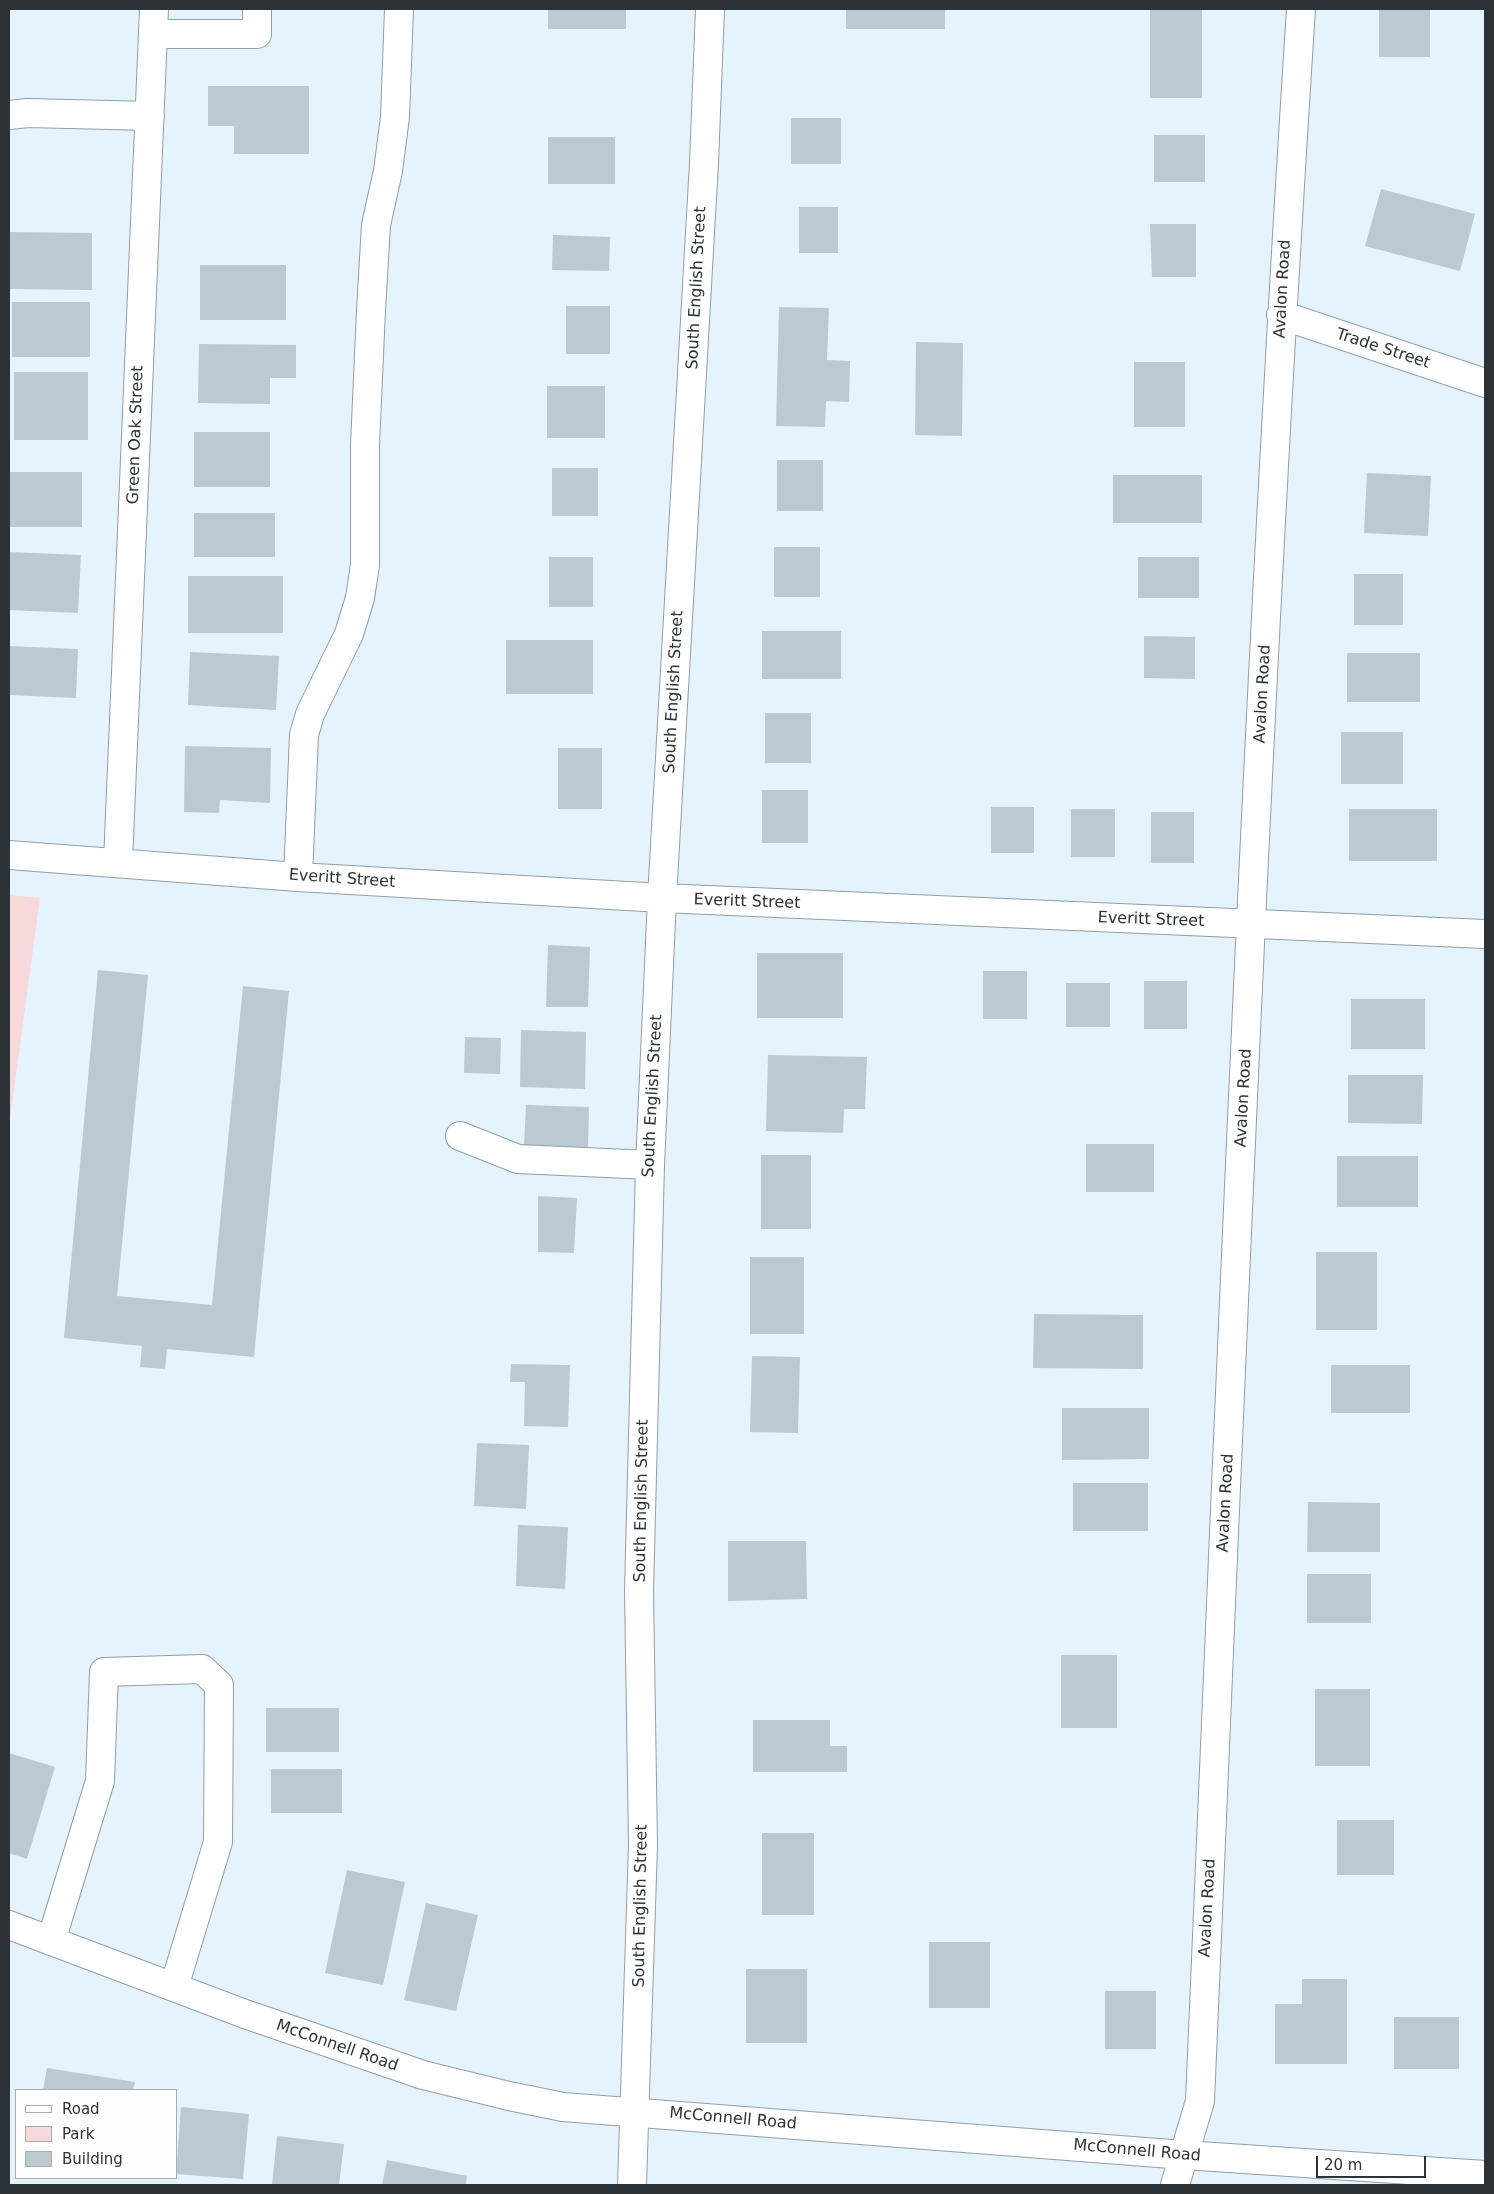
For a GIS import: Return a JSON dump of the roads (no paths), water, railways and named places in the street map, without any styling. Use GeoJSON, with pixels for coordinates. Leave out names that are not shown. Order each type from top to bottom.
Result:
{"type":"FeatureCollection","features":[{"type":"Feature","properties":{"kind":"street"},"geometry":{"type":"LineString","coordinates":[[154,22],[256,34],[257,9]]}},
{"type":"Feature","properties":{"kind":"street"},"geometry":{"type":"LineString","coordinates":[[298,877],[304,735],[310,714],[348,634],[360,598],[365,565],[365,444],[376,225],[388,171],[395,117],[399,9]]}},
{"type":"Feature","properties":{"kind":"street","name":"South English Street"},"geometry":{"type":"LineString","coordinates":[[632,2185],[636,2111],[643,1845],[639,1591],[650,1165],[662,898],[704,164],[710,9]]}},
{"type":"Feature","properties":{"kind":"street","name":"Avalon Road"},"geometry":{"type":"LineString","coordinates":[[1176,2185],[1200,2101],[1251,924],[1281,315],[1301,9]]}},
{"type":"Feature","properties":{"kind":"street","name":"Green Oak Street"},"geometry":{"type":"LineString","coordinates":[[118,862],[154,22]]}},
{"type":"Feature","properties":{"kind":"street"},"geometry":{"type":"LineString","coordinates":[[9,115],[28,113],[150,116]]}},
{"type":"Feature","properties":{"kind":"street","name":"Trade Street"},"geometry":{"type":"LineString","coordinates":[[1281,315],[1485,383]]}},
{"type":"Feature","properties":{"kind":"street","name":"Everitt Street"},"geometry":{"type":"LineString","coordinates":[[9,855],[298,877],[662,898],[1485,934]]}},
{"type":"Feature","properties":{"kind":"street"},"geometry":{"type":"LineString","coordinates":[[460,1136],[518,1159],[650,1165]]}},
{"type":"Feature","properties":{"kind":"street"},"geometry":{"type":"LineString","coordinates":[[51,1941],[100,1781],[104,1672],[202,1669],[219,1685],[218,1842],[174,1987]]}},
{"type":"Feature","properties":{"kind":"street","name":"McConnell Road"},"geometry":{"type":"LineString","coordinates":[[9,1925],[245,2014],[423,2075],[563,2107],[636,2111],[1184,2155],[1485,2175]]}}]}
